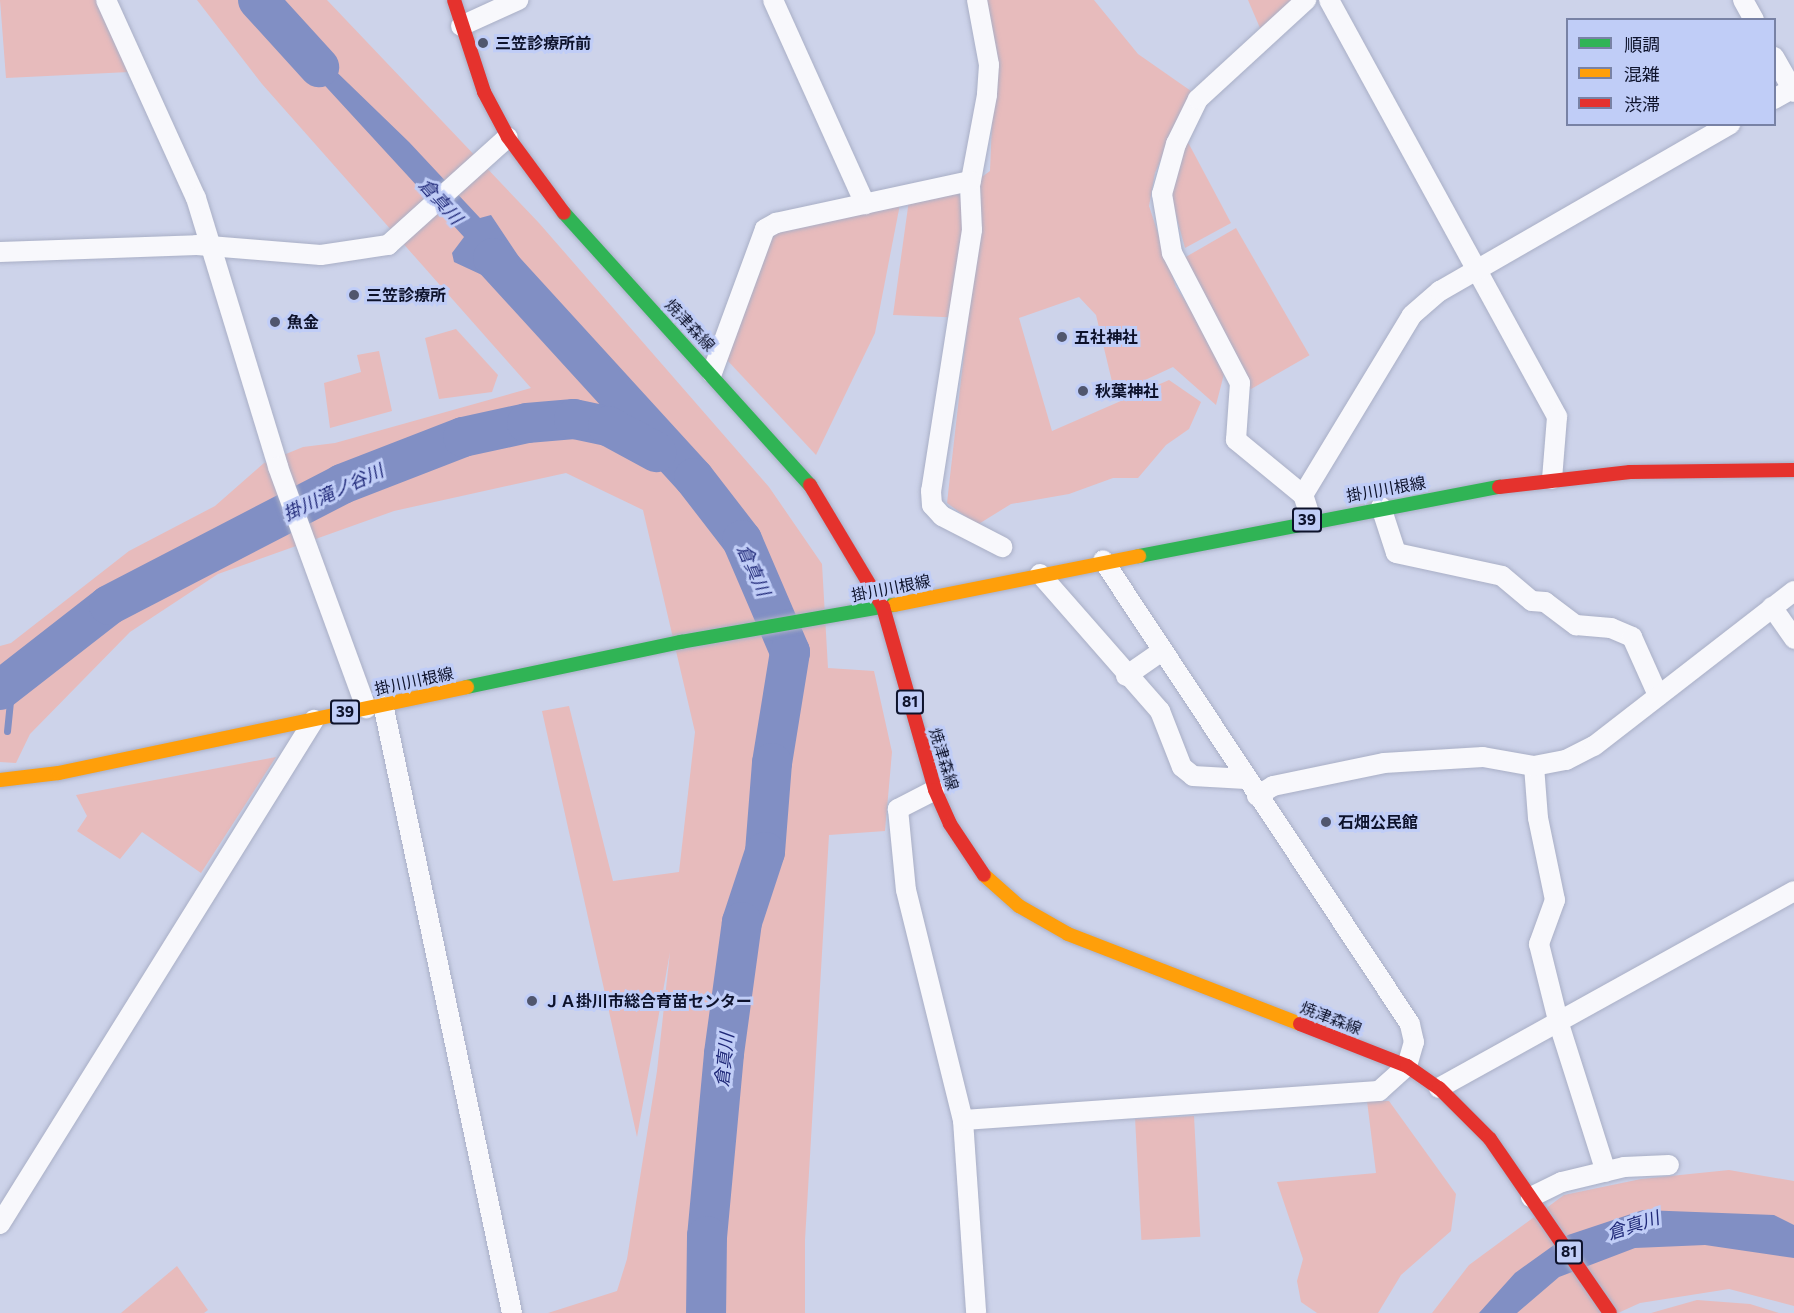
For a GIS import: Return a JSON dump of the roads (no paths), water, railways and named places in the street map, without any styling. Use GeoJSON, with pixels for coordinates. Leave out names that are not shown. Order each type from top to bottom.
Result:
{"type":"FeatureCollection","features":[{"type":"Feature","properties":{"kind":"main road","name":"焼津森線"},"geometry":{"type":"LineString","coordinates":[[454,0],[484,92],[508,137],[561,209],[712,373],[808,483],[883,607],[935,790],[950,824],[982,873],[1019,906],[1068,934],[1407,1066],[1440,1088],[1490,1139],[1610,1313]]}},
{"type":"Feature","properties":{"kind":"main road","name":"掛川川根線"},"geometry":{"type":"LineString","coordinates":[[1,780],[59,773],[689,641],[883,607],[1311,519],[1552,479],[1630,472],[1794,470]]}},
{"type":"Feature","properties":{"kind":"street"},"geometry":{"type":"LineString","coordinates":[[106,0],[196,198],[213,246],[278,467],[375,706],[512,1313]]}},
{"type":"Feature","properties":{"kind":"street"},"geometry":{"type":"LineString","coordinates":[[461,26],[518,0]]}},
{"type":"Feature","properties":{"kind":"street"},"geometry":{"type":"LineString","coordinates":[[773,0],[865,204]]}},
{"type":"Feature","properties":{"kind":"street"},"geometry":{"type":"LineString","coordinates":[[977,0],[989,65],[971,181],[972,230],[931,491],[932,505],[942,516],[1002,547]]}},
{"type":"Feature","properties":{"kind":"street"},"geometry":{"type":"LineString","coordinates":[[1306,0],[1198,99],[1176,144],[1162,194],[1172,254],[1240,382],[1236,440],[1303,495],[1311,519]]}},
{"type":"Feature","properties":{"kind":"street"},"geometry":{"type":"LineString","coordinates":[[1329,0],[1479,269],[1557,417],[1552,479]]}},
{"type":"Feature","properties":{"kind":"street"},"geometry":{"type":"LineString","coordinates":[[1743,0],[1753,18]]}},
{"type":"Feature","properties":{"kind":"street"},"geometry":{"type":"LineString","coordinates":[[1776,60],[1793,90],[1776,98]]}},
{"type":"Feature","properties":{"kind":"street"},"geometry":{"type":"LineString","coordinates":[[1303,495],[1412,315],[1440,291],[1728,126]]}},
{"type":"Feature","properties":{"kind":"street"},"geometry":{"type":"LineString","coordinates":[[0,252],[213,246],[304,254],[345,253],[388,245],[483,162],[508,137]]}},
{"type":"Feature","properties":{"kind":"street"},"geometry":{"type":"LineString","coordinates":[[712,373],[765,230],[776,223],[971,181]]}},
{"type":"Feature","properties":{"kind":"street"},"geometry":{"type":"LineString","coordinates":[[1381,507],[1396,553],[1502,576],[1532,602],[1545,602],[1576,625],[1611,628],[1632,637],[1658,695]]}},
{"type":"Feature","properties":{"kind":"street"},"geometry":{"type":"LineString","coordinates":[[963,1120],[1379,1091],[1407,1066],[1414,1042],[1410,1024],[1103,560]]}},
{"type":"Feature","properties":{"kind":"street"},"geometry":{"type":"LineString","coordinates":[[1040,574],[1126,676],[1160,711],[1176,757],[1193,776],[1246,779]]}},
{"type":"Feature","properties":{"kind":"street"},"geometry":{"type":"LineString","coordinates":[[1257,796],[1273,786],[1383,763],[1483,757],[1534,766],[1566,760],[1594,746],[1794,591]]}},
{"type":"Feature","properties":{"kind":"street"},"geometry":{"type":"LineString","coordinates":[[1772,607],[1794,639]]}},
{"type":"Feature","properties":{"kind":"street"},"geometry":{"type":"LineString","coordinates":[[1126,676],[1162,651]]}},
{"type":"Feature","properties":{"kind":"street"},"geometry":{"type":"LineString","coordinates":[[0,1224],[314,720]]}},
{"type":"Feature","properties":{"kind":"street"},"geometry":{"type":"LineString","coordinates":[[1534,766],[1538,818],[1555,900],[1539,944],[1559,1024],[1606,1172]]}},
{"type":"Feature","properties":{"kind":"street"},"geometry":{"type":"LineString","coordinates":[[935,790],[898,809],[906,890],[963,1120],[976,1313]]}},
{"type":"Feature","properties":{"kind":"street"},"geometry":{"type":"LineString","coordinates":[[1440,1088],[1559,1024],[1794,891]]}},
{"type":"Feature","properties":{"kind":"street"},"geometry":{"type":"LineString","coordinates":[[1534,1202],[1562,1182],[1606,1172],[1669,1165]]}},
{"type":"Feature","properties":{"kind":"water"},"geometry":{"type":"Polygon","coordinates":[[[287,24],[409,142],[480,218],[491,215],[553,308],[454,262],[452,253],[464,237],[271,27],[287,24]]]}},
{"type":"Feature","properties":{"kind":"water"},"geometry":{"type":"Polygon","coordinates":[[[1643,1210],[1774,1215],[1794,1225],[1794,1258],[1705,1245],[1635,1248],[1559,1277],[1517,1313],[1479,1313],[1515,1273],[1568,1235],[1643,1210]]]}},
{"type":"Feature","properties":{"kind":"water"},"geometry":{"type":"Polygon","coordinates":[[[707,1242],[705,1313],[689,1313],[693,1279],[707,1242]]]}},
{"type":"Feature","properties":{"kind":"waterway","name":"倉真川"},"geometry":{"type":"LineString","coordinates":[[258,0],[319,67]]}},
{"type":"Feature","properties":{"kind":"waterway","name":"倉真川"},"geometry":{"type":"LineString","coordinates":[[493,258],[694,478],[742,540],[790,652],[772,763],[765,852],[742,922],[724,1054],[707,1236],[706,1313]]}},
{"type":"Feature","properties":{"kind":"waterway","name":"掛川滝ノ谷川"},"geometry":{"type":"LineString","coordinates":[[0,690],[109,605],[342,484],[463,437],[527,423],[574,419],[608,426],[656,452]]}},
{"type":"Feature","properties":{"kind":"waterway"},"geometry":{"type":"LineString","coordinates":[[7,731],[12,682]]}},
{"type":"Feature","properties":{"kind":"place","name":"三笠診療所前"},"geometry":{"type":"Point","coordinates":[483,43]}},
{"type":"Feature","properties":{"kind":"place","name":"三笠診療所"},"geometry":{"type":"Point","coordinates":[354,295]}},
{"type":"Feature","properties":{"kind":"place","name":"魚金"},"geometry":{"type":"Point","coordinates":[275,322]}},
{"type":"Feature","properties":{"kind":"place","name":"五社神社"},"geometry":{"type":"Point","coordinates":[1062,337]}},
{"type":"Feature","properties":{"kind":"place","name":"秋葉神社"},"geometry":{"type":"Point","coordinates":[1083,391]}},
{"type":"Feature","properties":{"kind":"place","name":"石畑公民館"},"geometry":{"type":"Point","coordinates":[1326,822]}},
{"type":"Feature","properties":{"kind":"place","name":"ＪＡ掛川市総合育苗センター"},"geometry":{"type":"Point","coordinates":[532,1001]}}]}
